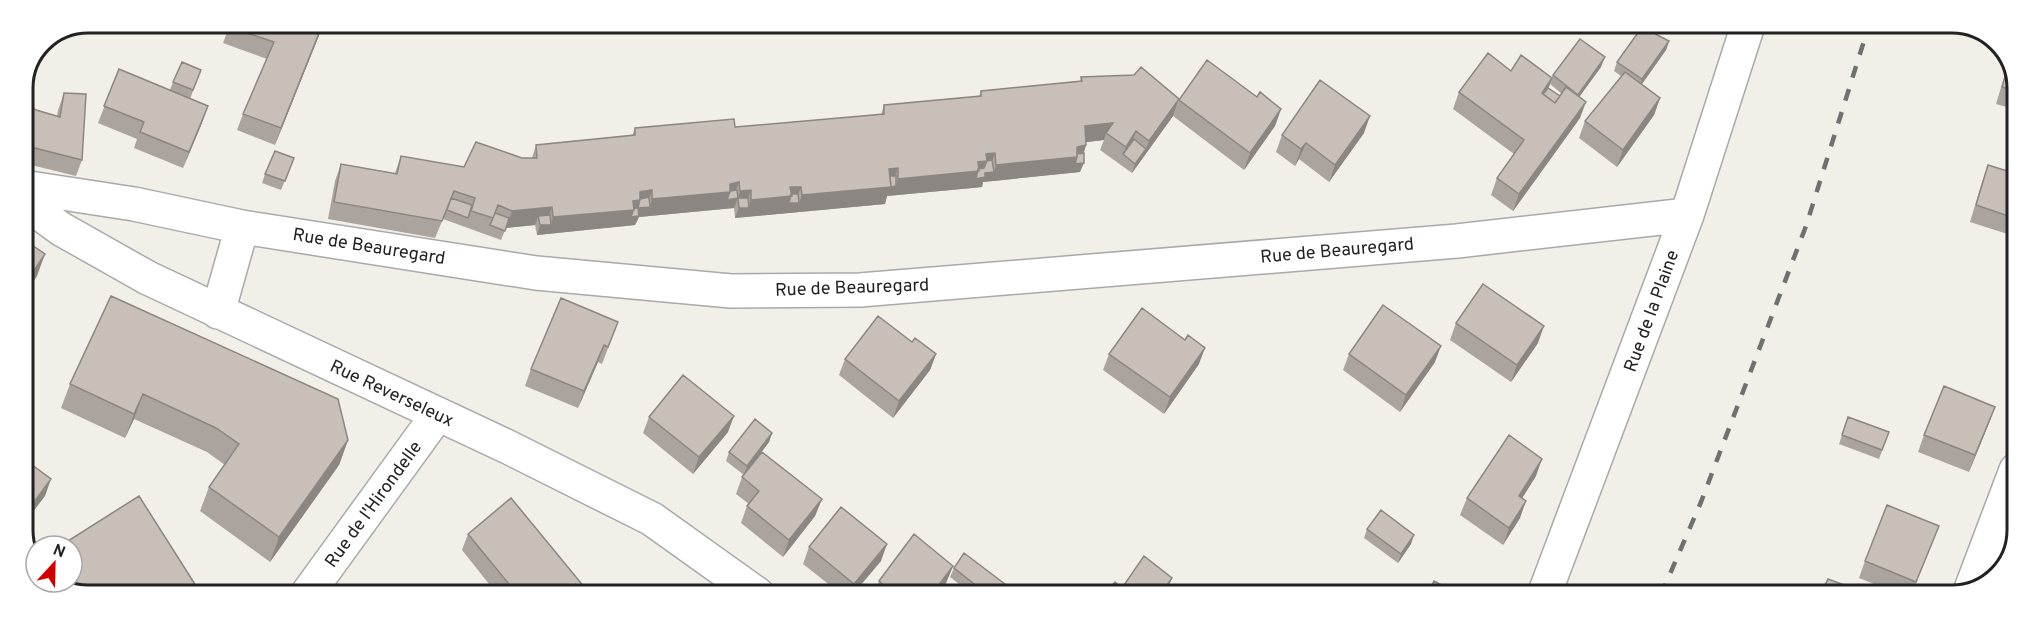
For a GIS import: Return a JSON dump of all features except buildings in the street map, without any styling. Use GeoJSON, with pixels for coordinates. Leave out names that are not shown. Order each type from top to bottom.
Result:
{"type":"FeatureCollection","features":[{"type":"Feature","properties":{"kind":"street","name":"Rue de la Plaine"},"geometry":{"type":"LineString","coordinates":[[1548,585],[1687,215],[1745,33]]}},
{"type":"Feature","properties":{"kind":"street","name":"Rue de Beauregard"},"geometry":{"type":"LineString","coordinates":[[33,189],[134,204],[242,227],[536,273],[730,291],[848,290],[1457,241],[1687,215]]}},
{"type":"Feature","properties":{"kind":"street","name":"Rue Reverseleux"},"geometry":{"type":"LineString","coordinates":[[33,209],[60,229],[148,278],[508,447],[652,519],[744,585]]}},
{"type":"Feature","properties":{"kind":"street"},"geometry":{"type":"LineString","coordinates":[[218,312],[242,227]]}},
{"type":"Feature","properties":{"kind":"street","name":"Rue de l'Hirondelle"},"geometry":{"type":"LineString","coordinates":[[314,585],[438,414]]}},
{"type":"Feature","properties":{"kind":"street"},"geometry":{"type":"LineString","coordinates":[[1974,580],[2007,494]]}},
{"type":"Feature","properties":{"kind":"railway"},"geometry":{"type":"LineString","coordinates":[[1665,585],[1701,502],[1806,226],[1866,33]]}}]}
